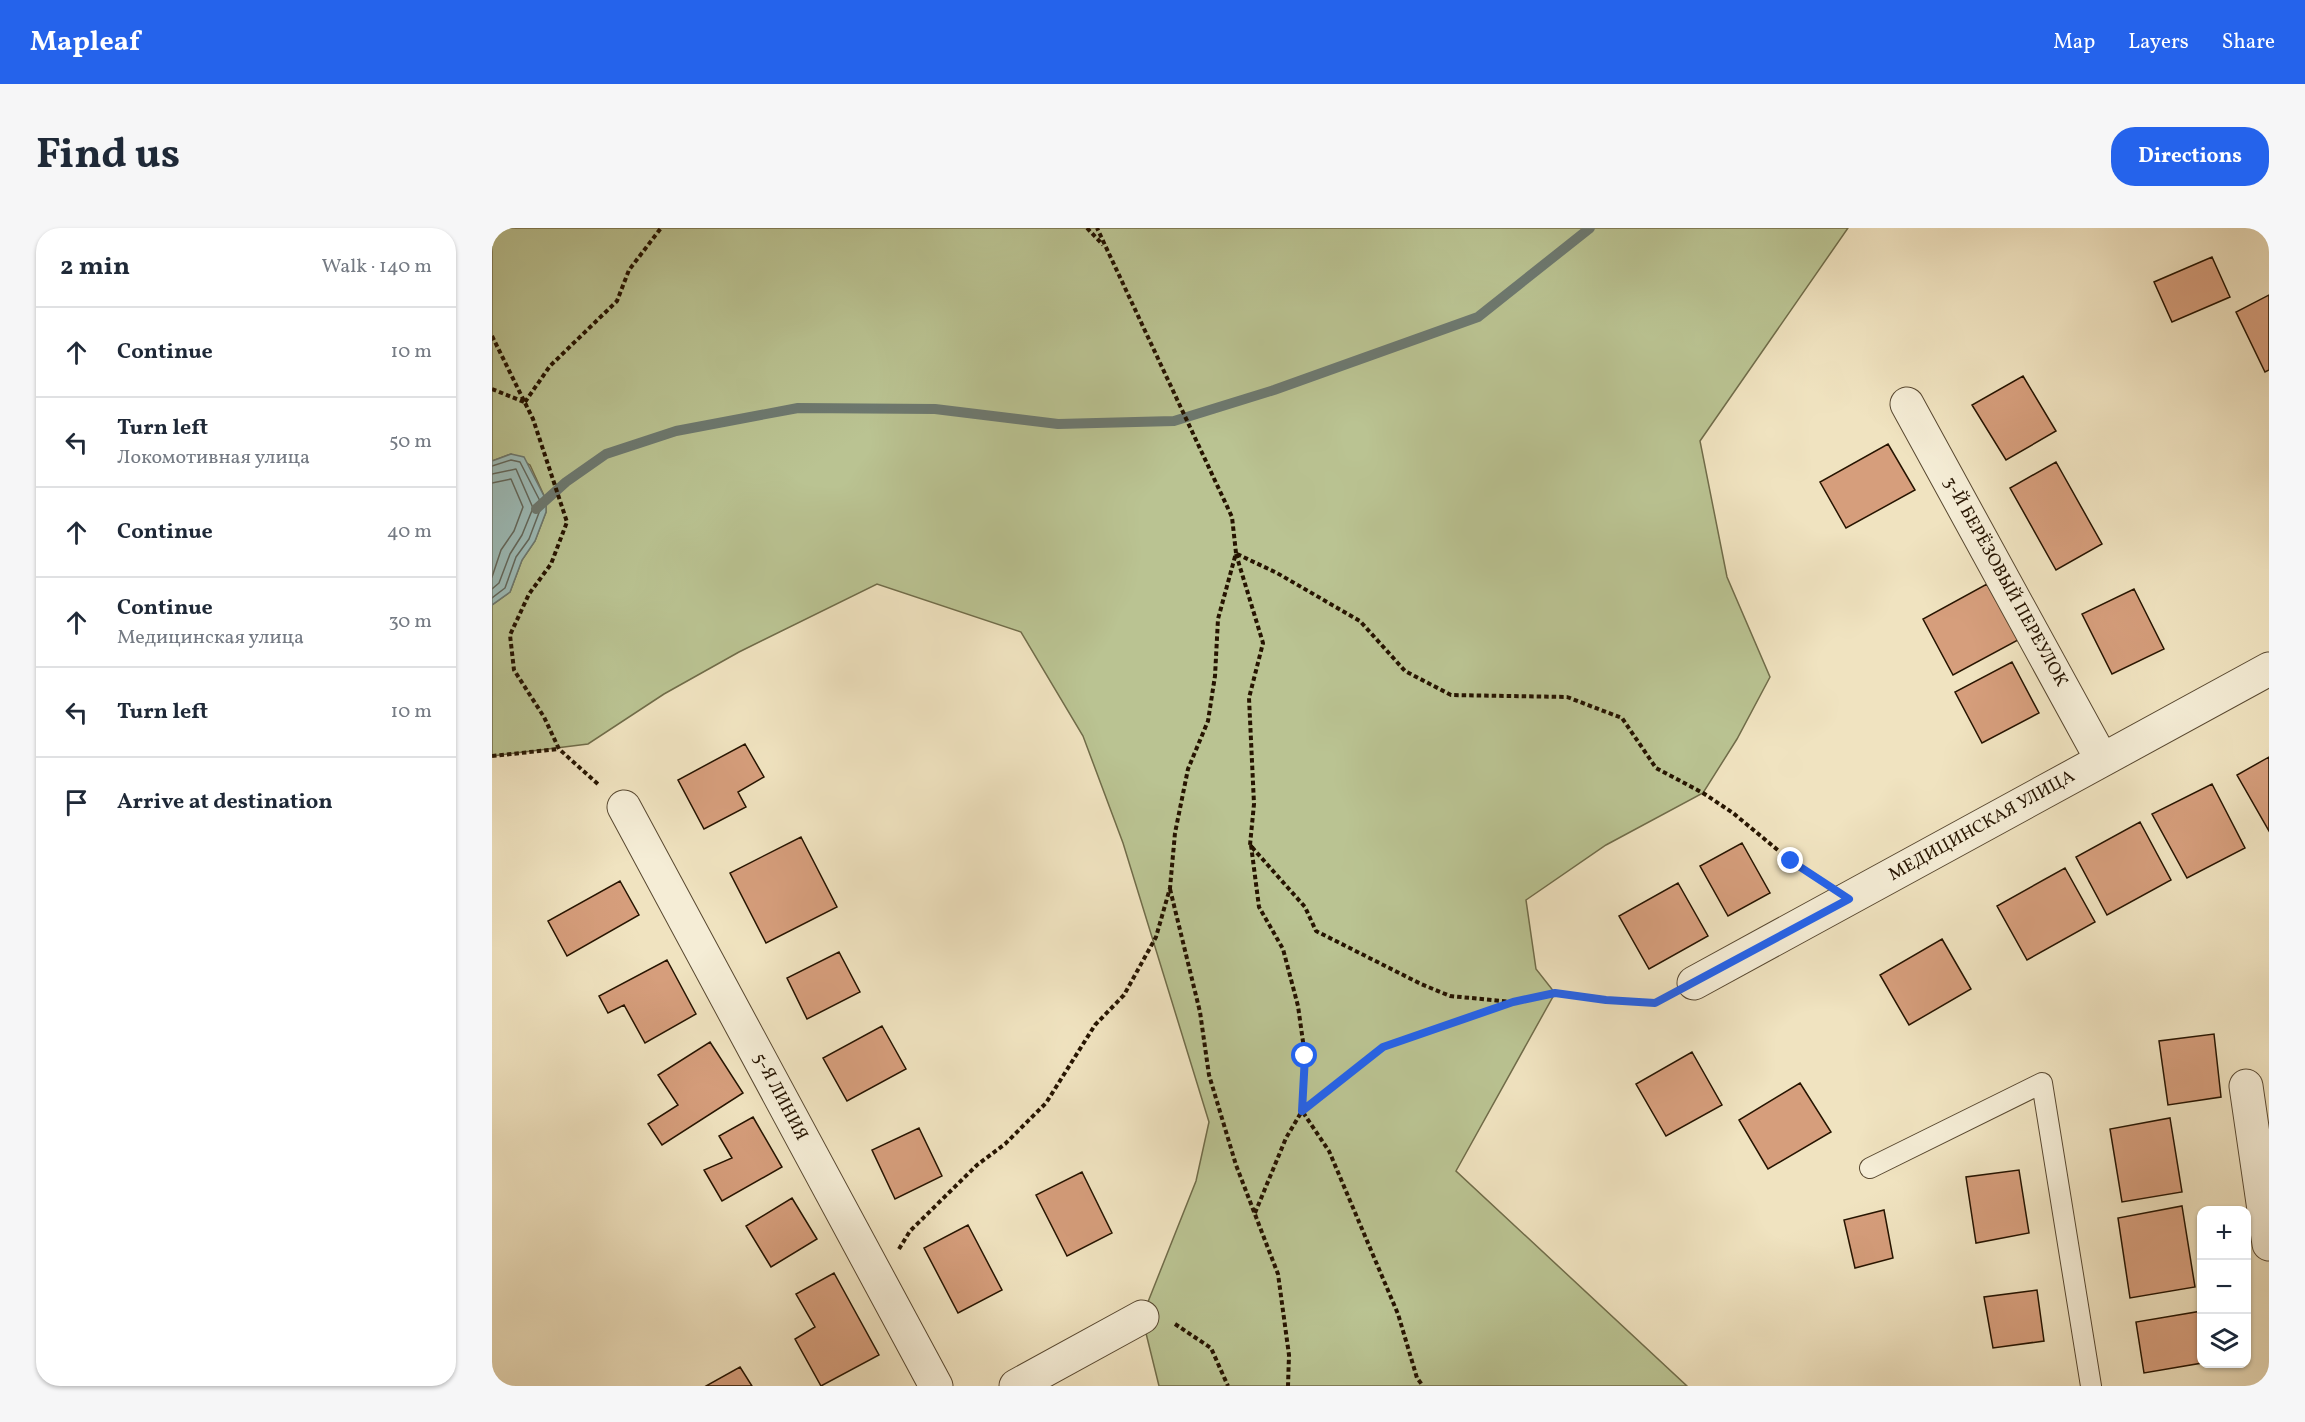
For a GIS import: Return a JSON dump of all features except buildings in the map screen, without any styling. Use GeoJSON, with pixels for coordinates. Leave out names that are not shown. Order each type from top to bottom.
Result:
{"type":"FeatureCollection","features":[{"type":"Feature","properties":{"kind":"street","name":"3-Й БЕРЁЗОВЫЙ ПЕРЕУЛОК"},"geometry":{"type":"LineString","coordinates":[[1907,404],[2102,760]]}},
{"type":"Feature","properties":{"kind":"street","name":"МЕДИЦИНСКАЯ УЛИЦА"},"geometry":{"type":"LineString","coordinates":[[1694,983],[2269,669]]}},
{"type":"Feature","properties":{"kind":"street","name":"5-Я ЛИНИЯ"},"geometry":{"type":"LineString","coordinates":[[624,807],[936,1386]]}},
{"type":"Feature","properties":{"kind":"street"},"geometry":{"type":"LineString","coordinates":[[2246,1086],[2269,1244]]}},
{"type":"Feature","properties":{"kind":"street"},"geometry":{"type":"LineString","coordinates":[[1016,1386],[1142,1317]]}},
{"type":"Feature","properties":{"kind":"lane"},"geometry":{"type":"LineString","coordinates":[[1870,1168],[2042,1083],[2091,1386]]}},
{"type":"Feature","properties":{"kind":"path"},"geometry":{"type":"LineString","coordinates":[[525,403],[550,366],[617,301],[629,270],[661,228]]}},
{"type":"Feature","properties":{"kind":"path"},"geometry":{"type":"LineString","coordinates":[[1087,228],[1105,248]]}},
{"type":"Feature","properties":{"kind":"path"},"geometry":{"type":"LineString","coordinates":[[1097,228],[1232,517],[1236,554],[1263,643],[1249,698],[1254,804],[1251,845],[1259,907],[1283,949],[1298,1006],[1305,1056],[1302,1111],[1329,1151],[1398,1314],[1417,1378],[1423,1386]]}},
{"type":"Feature","properties":{"kind":"path"},"geometry":{"type":"LineString","coordinates":[[492,336],[533,419],[567,522],[551,564],[529,594],[510,635],[514,670],[544,717],[559,749],[624,807]]}},
{"type":"Feature","properties":{"kind":"path"},"geometry":{"type":"LineString","coordinates":[[492,389],[525,403]]}},
{"type":"Feature","properties":{"kind":"path"},"geometry":{"type":"LineString","coordinates":[[879,1280],[910,1231],[977,1164],[1005,1144],[1046,1103],[1095,1025],[1124,995],[1156,937],[1170,888],[1175,833],[1188,769],[1208,721],[1215,676],[1218,619],[1236,554]]}},
{"type":"Feature","properties":{"kind":"path"},"geometry":{"type":"LineString","coordinates":[[1236,554],[1277,573],[1360,621],[1405,671],[1451,695],[1567,697],[1622,718],[1656,768],[1703,793],[1733,813],[1791,861],[1849,899]]}},
{"type":"Feature","properties":{"kind":"path"},"geometry":{"type":"LineString","coordinates":[[492,756],[559,749]]}},
{"type":"Feature","properties":{"kind":"path"},"geometry":{"type":"LineString","coordinates":[[1251,845],[1305,907],[1316,931],[1421,984],[1450,996],[1513,1002]]}},
{"type":"Feature","properties":{"kind":"path"},"geometry":{"type":"LineString","coordinates":[[1170,888],[1200,1012],[1209,1075],[1236,1165],[1278,1274],[1289,1355],[1288,1386]]}},
{"type":"Feature","properties":{"kind":"path"},"geometry":{"type":"LineString","coordinates":[[1255,1214],[1286,1138],[1302,1111],[1383,1047],[1513,1002],[1555,993],[1606,1000],[1655,1003],[1694,983]]}},
{"type":"Feature","properties":{"kind":"path"},"geometry":{"type":"LineString","coordinates":[[1142,1317],[1175,1324],[1211,1348],[1228,1386]]}},
{"type":"Feature","properties":{"kind":"green space"},"geometry":{"type":"Polygon","coordinates":[[[492,228],[1848,228],[1700,441],[1727,577],[1770,677],[1737,739],[1703,793],[1606,845],[1526,900],[1536,969],[1555,993],[1456,1171],[1687,1386],[1159,1386],[1142,1317],[1196,1181],[1209,1122],[1123,843],[1083,736],[1021,632],[877,584],[739,652],[664,694],[588,744],[492,756],[492,605],[510,592],[522,560],[535,541],[546,512],[546,500],[530,465],[511,454],[492,461],[492,228]]]}},
{"type":"Feature","properties":{"kind":"water"},"geometry":{"type":"Polygon","coordinates":[[[511,454],[524,457],[546,500],[546,512],[535,541],[522,560],[510,592],[492,605],[492,461],[511,454]]]}},
{"type":"Feature","properties":{"kind":"waterway"},"geometry":{"type":"LineString","coordinates":[[536,509],[566,482],[606,454],[676,431],[798,408],[935,409],[1058,424],[1174,421],[1274,390],[1478,317],[1590,228]]}},
{"type":"Feature","properties":{"kind":"route"},"geometry":{"type":"LineString","coordinates":[[1305,1056],[1302,1111],[1383,1047],[1513,1002],[1555,993],[1606,1000],[1655,1003],[1849,899],[1791,861]]}}]}
